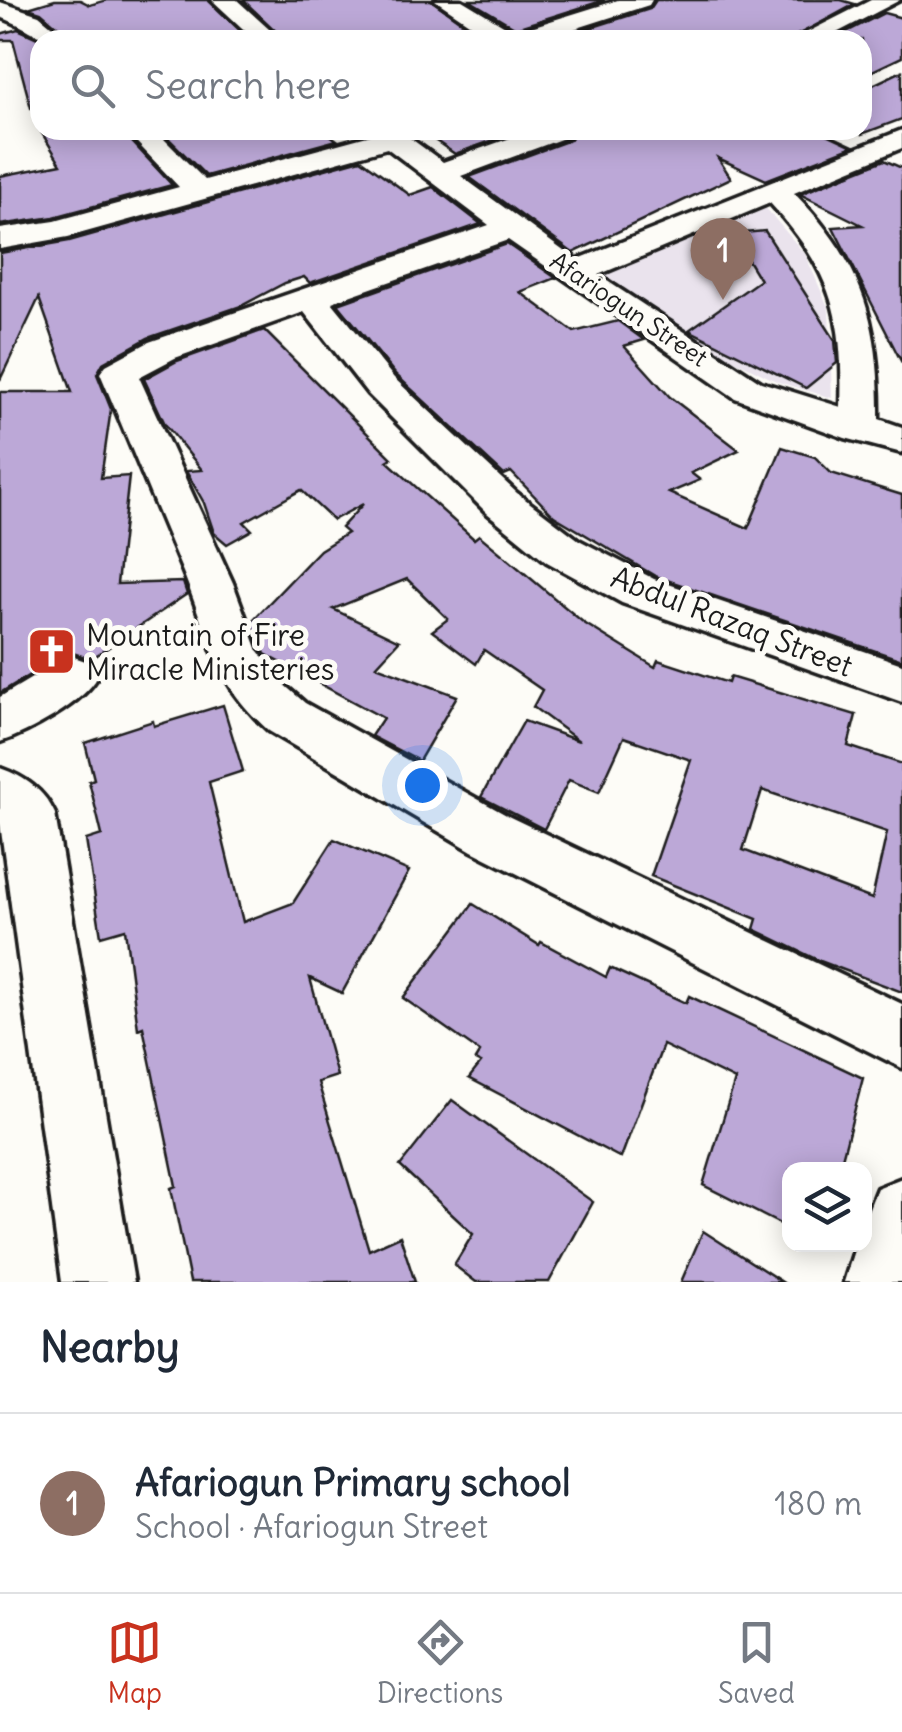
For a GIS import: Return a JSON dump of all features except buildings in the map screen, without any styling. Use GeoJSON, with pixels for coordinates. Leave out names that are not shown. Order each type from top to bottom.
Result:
{"type":"FeatureCollection","features":[{"type":"Feature","properties":{"kind":"street"},"geometry":{"type":"LineString","coordinates":[[223,0],[258,30]]}},
{"type":"Feature","properties":{"kind":"street"},"geometry":{"type":"LineString","coordinates":[[446,0],[496,30]]}},
{"type":"Feature","properties":{"kind":"street"},"geometry":{"type":"LineString","coordinates":[[545,30],[641,0]]}},
{"type":"Feature","properties":{"kind":"street"},"geometry":{"type":"LineString","coordinates":[[825,30],[888,0]]}},
{"type":"Feature","properties":{"kind":"street"},"geometry":{"type":"LineString","coordinates":[[0,9],[30,20],[44,30]]}},
{"type":"Feature","properties":{"kind":"street"},"geometry":{"type":"LineString","coordinates":[[149,140],[198,190]]}},
{"type":"Feature","properties":{"kind":"street"},"geometry":{"type":"LineString","coordinates":[[0,239],[57,230],[366,140]]}},
{"type":"Feature","properties":{"kind":"street","name":"Afariogun Street"},"geometry":{"type":"LineString","coordinates":[[394,140],[573,273],[748,390],[902,440]]}},
{"type":"Feature","properties":{"kind":"street"},"geometry":{"type":"LineString","coordinates":[[438,174],[532,140]]}},
{"type":"Feature","properties":{"kind":"street"},"geometry":{"type":"LineString","coordinates":[[573,273],[899,142]]}},
{"type":"Feature","properties":{"kind":"street"},"geometry":{"type":"LineString","coordinates":[[776,191],[823,244],[850,300],[862,356],[860,428]]}},
{"type":"Feature","properties":{"kind":"street"},"geometry":{"type":"LineString","coordinates":[[511,228],[162,350],[120,373],[210,583],[236,658],[264,697],[286,718],[491,834],[902,1037]]}},
{"type":"Feature","properties":{"kind":"street","name":"Abdul Razaq Street"},"geometry":{"type":"LineString","coordinates":[[312,299],[381,386],[502,502],[563,551],[638,591],[902,683]]}},
{"type":"Feature","properties":{"kind":"street"},"geometry":{"type":"LineString","coordinates":[[0,722],[74,676]]}},
{"type":"Feature","properties":{"kind":"street"},"geometry":{"type":"LineString","coordinates":[[0,791],[28,814],[98,1282]]}},
{"type":"Feature","properties":{"kind":"street"},"geometry":{"type":"LineString","coordinates":[[880,1282],[902,1213]]}},
{"type":"Feature","properties":{"kind":"shaded area"},"geometry":{"type":"Polygon","coordinates":[[[764,206],[805,254],[829,309],[832,398],[778,382],[686,336],[657,311],[647,316],[611,293],[594,270],[764,206]]]}},
{"type":"Feature","properties":{"kind":"place","name":"Afariogun Primary school"},"geometry":{"type":"Point","coordinates":[723,300]}},
{"type":"Feature","properties":{"kind":"place","name":"Mountain of Fire Miracle Ministeries"},"geometry":{"type":"Point","coordinates":[51,652]}}]}
